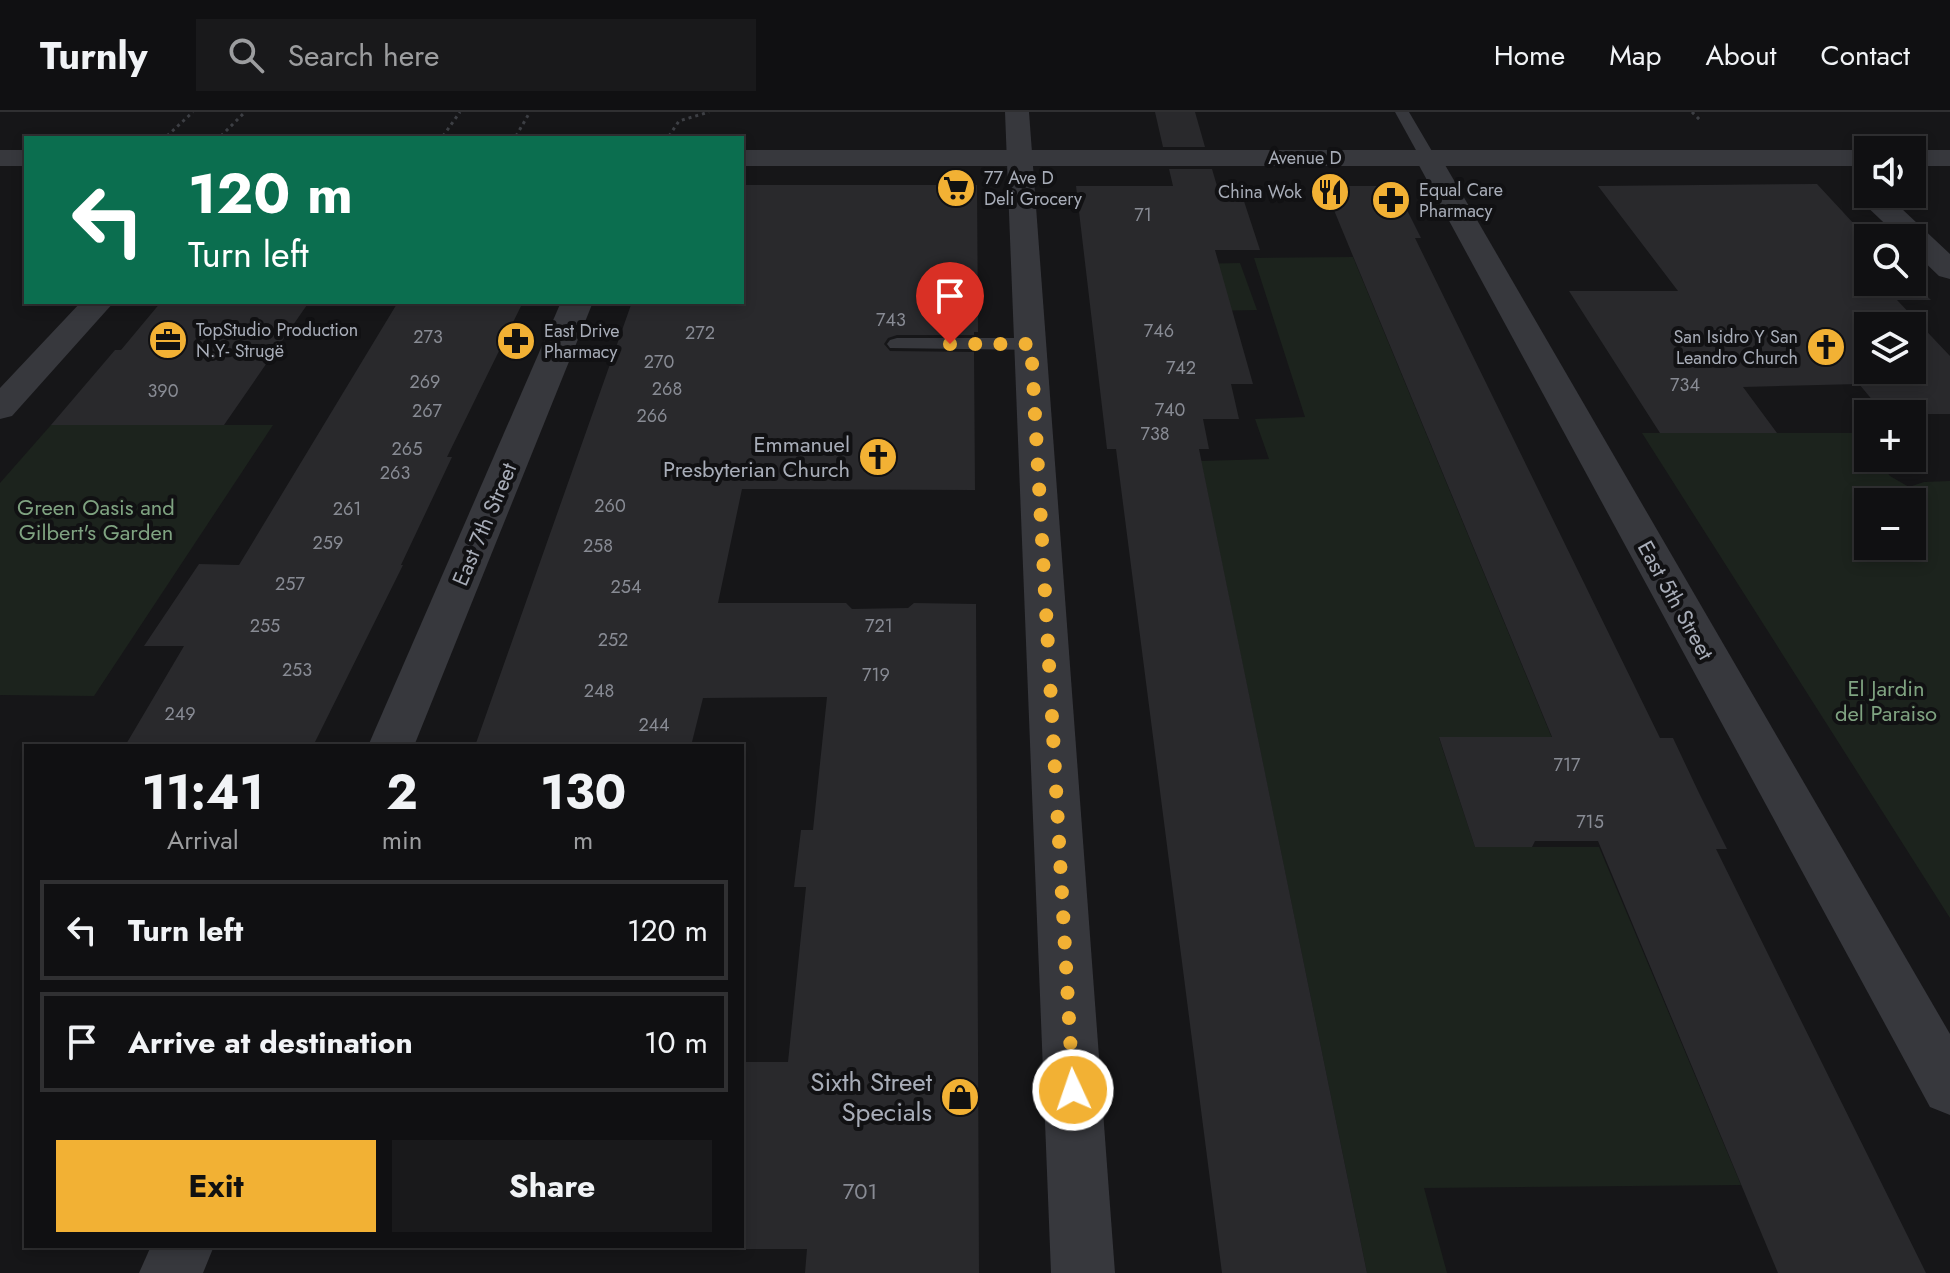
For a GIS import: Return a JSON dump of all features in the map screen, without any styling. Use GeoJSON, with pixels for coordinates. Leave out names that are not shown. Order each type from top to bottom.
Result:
{"type":"FeatureCollection","features":[{"type":"Feature","properties":{"kind":"street"},"geometry":{"type":"LineString","coordinates":[[1017,112],[1083,1273]]}},
{"type":"Feature","properties":{"kind":"street"},"geometry":{"type":"LineString","coordinates":[[0,158],[24,158]]}},
{"type":"Feature","properties":{"kind":"street","name":"Avenue D"},"geometry":{"type":"LineString","coordinates":[[744,158],[1854,158]]}},
{"type":"Feature","properties":{"kind":"street","name":"East 5th Street"},"geometry":{"type":"LineString","coordinates":[[1428,158],[1950,1088]]}},
{"type":"Feature","properties":{"kind":"street"},"geometry":{"type":"LineString","coordinates":[[1832,158],[1854,179]]}},
{"type":"Feature","properties":{"kind":"street"},"geometry":{"type":"LineString","coordinates":[[1926,158],[1950,158]]}},
{"type":"Feature","properties":{"kind":"street"},"geometry":{"type":"LineString","coordinates":[[1885,208],[1950,270]]}},
{"type":"Feature","properties":{"kind":"street"},"geometry":{"type":"LineString","coordinates":[[0,409],[96,304]]}},
{"type":"Feature","properties":{"kind":"street","name":"East 7th Street"},"geometry":{"type":"LineString","coordinates":[[392,744],[576,304]]}},
{"type":"Feature","properties":{"kind":"street"},"geometry":{"type":"LineString","coordinates":[[171,1273],[182,1248]]}},
{"type":"Feature","properties":{"kind":"lane","name":"East 5th Street"},"geometry":{"type":"LineString","coordinates":[[1402,112],[1428,158]]}},
{"type":"Feature","properties":{"kind":"lane"},"geometry":{"type":"LineString","coordinates":[[897,344],[1031,344]]}},
{"type":"Feature","properties":{"kind":"path"},"geometry":{"type":"LineString","coordinates":[[167,136],[193,112]]}},
{"type":"Feature","properties":{"kind":"path"},"geometry":{"type":"LineString","coordinates":[[221,136],[245,112]]}},
{"type":"Feature","properties":{"kind":"path"},"geometry":{"type":"LineString","coordinates":[[443,136],[460,112]]}},
{"type":"Feature","properties":{"kind":"path"},"geometry":{"type":"LineString","coordinates":[[516,136],[530,112]]}},
{"type":"Feature","properties":{"kind":"path"},"geometry":{"type":"LineString","coordinates":[[669,136],[679,121],[709,112]]}},
{"type":"Feature","properties":{"kind":"green space"},"geometry":{"type":"Polygon","coordinates":[[[1353,257],[1552,738],[1439,738],[1475,847],[1599,847],[1741,1185],[1424,1188],[1447,1273],[1367,1273],[1201,461],[1269,459],[1255,419],[1305,417],[1254,258],[1353,257]]]}},
{"type":"Feature","properties":{"kind":"green space"},"geometry":{"type":"Polygon","coordinates":[[[1240,263],[1257,310],[1110,313],[1099,266],[1240,263]]]}},
{"type":"Feature","properties":{"kind":"green space","name":"Green Oasis and Gilbert's Garden"},"geometry":{"type":"Polygon","coordinates":[[[51,425],[273,425],[94,696],[0,695],[0,483],[51,425]]]}},
{"type":"Feature","properties":{"kind":"green space","name":"El Jardin del Paraiso"},"geometry":{"type":"Polygon","coordinates":[[[1642,433],[1853,433],[1854,472],[1887,472],[1909,487],[1924,482],[1950,481],[1950,918],[1642,433]]]}},
{"type":"Feature","properties":{"kind":"building"},"geometry":{"type":"Polygon","coordinates":[[[1155,112],[1195,112],[1205,147],[1163,147],[1155,112]]]}},
{"type":"Feature","properties":{"kind":"building"},"geometry":{"type":"Polygon","coordinates":[[[1169,169],[1212,169],[1217,186],[1239,186],[1260,250],[1215,250],[1253,384],[1231,384],[1239,419],[1203,419],[1209,449],[1199,449],[1367,1273],[1222,1273],[1116,449],[1107,449],[1076,186],[1173,186],[1169,169]]]}},
{"type":"Feature","properties":{"kind":"building"},"geometry":{"type":"Polygon","coordinates":[[[1817,184],[1854,224],[1854,296],[1926,295],[1931,300],[1897,300],[1908,312],[1854,312],[1854,384],[1859,384],[1743,387],[1777,433],[1660,433],[1569,291],[1678,291],[1598,186],[1817,184]]]}},
{"type":"Feature","properties":{"kind":"building"},"geometry":{"type":"Polygon","coordinates":[[[744,185],[977,185],[978,332],[974,335],[897,335],[888,338],[884,344],[890,351],[974,352],[975,490],[742,489],[718,603],[846,603],[852,609],[908,608],[914,603],[976,604],[979,1273],[805,1273],[807,1249],[742,1249],[744,1062],[788,1062],[806,887],[794,887],[801,830],[813,830],[827,697],[703,698],[692,744],[476,744],[631,304],[744,304],[744,185]]]}},
{"type":"Feature","properties":{"kind":"building"},"geometry":{"type":"Polygon","coordinates":[[[1324,186],[1395,186],[1421,238],[1415,238],[1660,738],[1673,738],[1727,849],[1716,849],[1926,1273],[1778,1273],[1598,841],[1535,841],[1532,847],[1475,847],[1439,737],[1552,737],[1324,186]]]}},
{"type":"Feature","properties":{"kind":"building"},"geometry":{"type":"Polygon","coordinates":[[[159,304],[308,304],[224,425],[51,425],[115,350],[121,350],[159,304]]]}},
{"type":"Feature","properties":{"kind":"building"},"geometry":{"type":"Polygon","coordinates":[[[397,304],[522,304],[447,457],[452,457],[403,565],[314,744],[126,744],[184,646],[144,646],[199,564],[239,565],[397,304]]]}},
{"type":"Feature","properties":{"kind":"building"},"geometry":{"type":"Polygon","coordinates":[[[1926,331],[1950,356],[1950,414],[1926,414],[1926,400],[1872,400],[1859,384],[1926,384],[1926,331]]]}},
{"type":"Feature","properties":{"kind":"place","name":"77 Ave D Deli Grocery"},"geometry":{"type":"Point","coordinates":[956,188]}},
{"type":"Feature","properties":{"kind":"place","name":"China Wok"},"geometry":{"type":"Point","coordinates":[1330,192]}},
{"type":"Feature","properties":{"kind":"place","name":"Equal Care Pharmacy"},"geometry":{"type":"Point","coordinates":[1391,200]}},
{"type":"Feature","properties":{"kind":"place","name":"TopStudio Production N.Y- Strugë"},"geometry":{"type":"Point","coordinates":[168,340]}},
{"type":"Feature","properties":{"kind":"place","name":"East Drive Pharmacy"},"geometry":{"type":"Point","coordinates":[516,341]}},
{"type":"Feature","properties":{"kind":"place","name":"San Isidro Y San Leandro Church"},"geometry":{"type":"Point","coordinates":[1826,347]}},
{"type":"Feature","properties":{"kind":"place","name":"Emmanuel Presbyterian Church"},"geometry":{"type":"Point","coordinates":[878,457]}},
{"type":"Feature","properties":{"kind":"place","name":"Sixth Street Specials"},"geometry":{"type":"Point","coordinates":[960,1097]}},
{"type":"Feature","properties":{"kind":"route"},"geometry":{"type":"LineString","coordinates":[[950,344],[1031,344],[1073,1090]]}}]}
